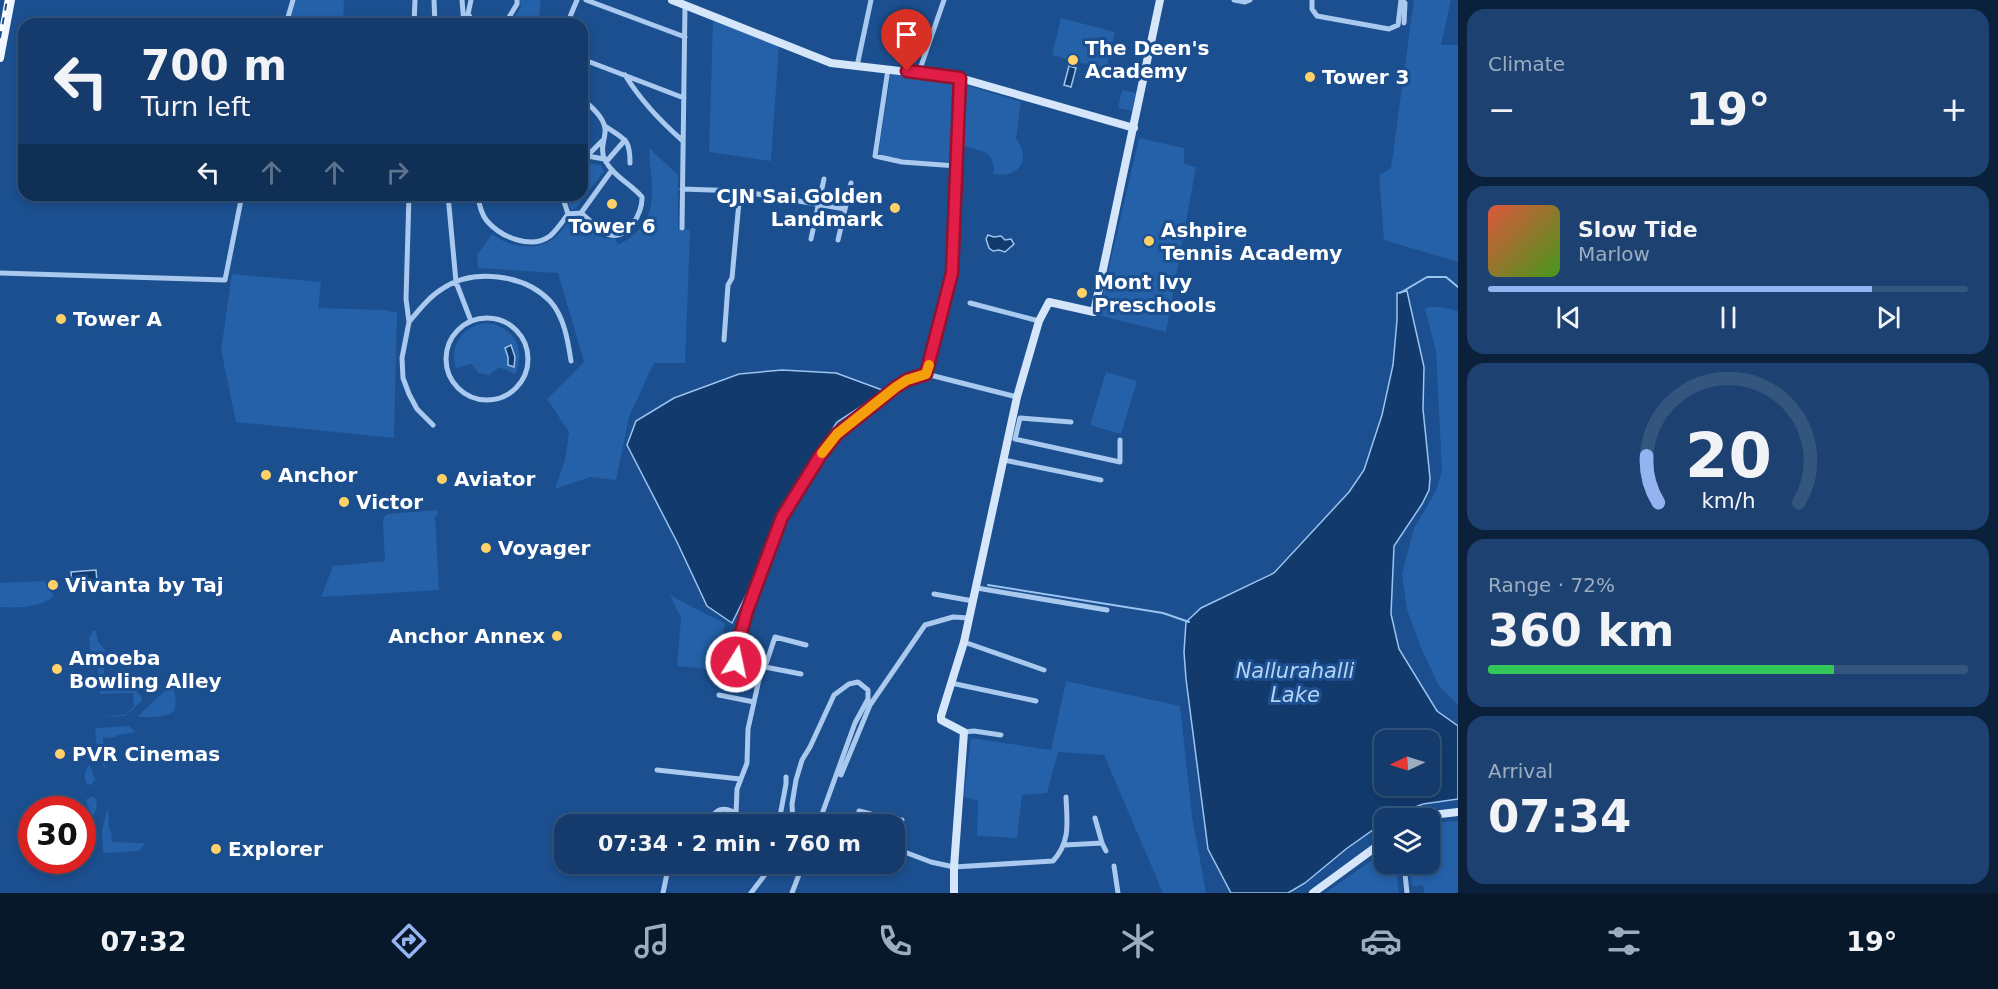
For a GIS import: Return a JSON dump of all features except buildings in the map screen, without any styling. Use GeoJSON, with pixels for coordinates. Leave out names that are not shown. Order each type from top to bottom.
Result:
{"type":"FeatureCollection","features":[{"type":"Feature","properties":{"kind":"main road"},"geometry":{"type":"LineString","coordinates":[[0,58],[11,0]]}},
{"type":"Feature","properties":{"kind":"street"},"geometry":{"type":"LineString","coordinates":[[288,18],[292,0]]}},
{"type":"Feature","properties":{"kind":"street"},"geometry":{"type":"LineString","coordinates":[[415,0],[416,18]]}},
{"type":"Feature","properties":{"kind":"street"},"geometry":{"type":"LineString","coordinates":[[434,0],[435,18]]}},
{"type":"Feature","properties":{"kind":"street"},"geometry":{"type":"LineString","coordinates":[[462,0],[464,18]]}},
{"type":"Feature","properties":{"kind":"street"},"geometry":{"type":"LineString","coordinates":[[471,0],[468,14],[471,18]]}},
{"type":"Feature","properties":{"kind":"street"},"geometry":{"type":"LineString","coordinates":[[509,18],[518,0]]}},
{"type":"Feature","properties":{"kind":"street"},"geometry":{"type":"LineString","coordinates":[[570,18],[577,0]]}},
{"type":"Feature","properties":{"kind":"street"},"geometry":{"type":"LineString","coordinates":[[586,0],[685,37]]}},
{"type":"Feature","properties":{"kind":"street"},"geometry":{"type":"LineString","coordinates":[[672,0],[831,63],[960,78],[1134,128]]}},
{"type":"Feature","properties":{"kind":"street"},"geometry":{"type":"LineString","coordinates":[[858,66],[871,0]]}},
{"type":"Feature","properties":{"kind":"street"},"geometry":{"type":"LineString","coordinates":[[919,72],[944,0]]}},
{"type":"Feature","properties":{"kind":"street"},"geometry":{"type":"LineString","coordinates":[[1120,440],[1120,462],[1015,439],[1014,427],[1017,397],[1039,321],[1049,302],[1094,312],[1161,0]]}},
{"type":"Feature","properties":{"kind":"street"},"geometry":{"type":"LineString","coordinates":[[1234,0],[1245,2],[1250,0]]}},
{"type":"Feature","properties":{"kind":"street"},"geometry":{"type":"LineString","coordinates":[[1311,0],[1312,9],[1317,16],[1389,29],[1398,25],[1401,0],[1406,3],[1404,23]]}},
{"type":"Feature","properties":{"kind":"street"},"geometry":{"type":"LineString","coordinates":[[682,228],[686,5]]}},
{"type":"Feature","properties":{"kind":"street"},"geometry":{"type":"LineString","coordinates":[[588,60],[684,98]]}},
{"type":"Feature","properties":{"kind":"street"},"geometry":{"type":"LineString","coordinates":[[888,69],[874,156],[902,162],[957,166]]}},
{"type":"Feature","properties":{"kind":"street"},"geometry":{"type":"LineString","coordinates":[[625,75],[655,115],[683,141]]}},
{"type":"Feature","properties":{"kind":"street"},"geometry":{"type":"LineString","coordinates":[[926,374],[952,273],[960,78]]}},
{"type":"Feature","properties":{"kind":"street"},"geometry":{"type":"LineString","coordinates":[[588,105],[605,126],[625,140],[630,147],[630,164]]}},
{"type":"Feature","properties":{"kind":"street"},"geometry":{"type":"LineString","coordinates":[[588,153],[602,141],[605,126]]}},
{"type":"Feature","properties":{"kind":"street"},"geometry":{"type":"LineString","coordinates":[[605,160],[625,140]]}},
{"type":"Feature","properties":{"kind":"street"},"geometry":{"type":"LineString","coordinates":[[480,201],[486,220],[510,238],[518,241],[541,240],[551,235],[568,214],[581,213],[610,235],[621,233],[637,218],[642,206],[642,197],[612,170],[605,160],[602,141]]}},
{"type":"Feature","properties":{"kind":"street"},"geometry":{"type":"LineString","coordinates":[[588,157],[605,160]]}},
{"type":"Feature","properties":{"kind":"street"},"geometry":{"type":"LineString","coordinates":[[581,213],[612,170]]}},
{"type":"Feature","properties":{"kind":"street"},"geometry":{"type":"LineString","coordinates":[[812,239],[824,178]]}},
{"type":"Feature","properties":{"kind":"street"},"geometry":{"type":"LineString","coordinates":[[838,240],[851,183]]}},
{"type":"Feature","properties":{"kind":"street"},"geometry":{"type":"LineString","coordinates":[[682,189],[741,191],[845,210]]}},
{"type":"Feature","properties":{"kind":"street"},"geometry":{"type":"LineString","coordinates":[[724,340],[728,285],[732,278],[741,191]]}},
{"type":"Feature","properties":{"kind":"street"},"geometry":{"type":"LineString","coordinates":[[0,273],[225,280],[241,201]]}},
{"type":"Feature","properties":{"kind":"street"},"geometry":{"type":"LineString","coordinates":[[409,201],[406,299],[409,322],[402,358],[404,378],[417,409],[433,425]]}},
{"type":"Feature","properties":{"kind":"street"},"geometry":{"type":"LineString","coordinates":[[448,201],[456,282],[471,321]]}},
{"type":"Feature","properties":{"kind":"street"},"geometry":{"type":"LineString","coordinates":[[564,201],[568,214]]}},
{"type":"Feature","properties":{"kind":"street"},"geometry":{"type":"LineString","coordinates":[[409,322],[433,295],[456,282],[469,278],[497,277],[518,282],[537,290],[551,302],[560,317],[571,361]]}},
{"type":"Feature","properties":{"kind":"street"},"geometry":{"type":"LineString","coordinates":[[970,303],[1039,321]]}},
{"type":"Feature","properties":{"kind":"street"},"geometry":{"type":"LineString","coordinates":[[483,318],[507,323],[524,341],[528,354],[527,366],[523,378],[506,396],[493,400],[480,400],[468,396],[457,388],[450,377],[446,364],[447,351],[452,338],[460,328],[471,321],[483,318]]}},
{"type":"Feature","properties":{"kind":"street"},"geometry":{"type":"LineString","coordinates":[[760,675],[739,666],[735,658],[755,590],[782,517],[820,456],[837,434],[902,383],[926,374],[1017,397]]}},
{"type":"Feature","properties":{"kind":"street"},"geometry":{"type":"LineString","coordinates":[[1001,735],[974,731],[964,732],[941,720],[964,642],[1004,460],[1014,427],[1020,418],[1071,422]]}},
{"type":"Feature","properties":{"kind":"street"},"geometry":{"type":"LineString","coordinates":[[1004,460],[1101,480]]}},
{"type":"Feature","properties":{"kind":"street"},"geometry":{"type":"LineString","coordinates":[[977,588],[1107,610]]}},
{"type":"Feature","properties":{"kind":"street"},"geometry":{"type":"LineString","coordinates":[[934,594],[973,601]]}},
{"type":"Feature","properties":{"kind":"street"},"geometry":{"type":"LineString","coordinates":[[841,775],[870,705],[925,625],[953,617],[969,618]]}},
{"type":"Feature","properties":{"kind":"street"},"geometry":{"type":"LineString","coordinates":[[766,634],[806,645]]}},
{"type":"Feature","properties":{"kind":"street"},"geometry":{"type":"LineString","coordinates":[[712,814],[717,810],[736,813],[736,797],[748,758],[748,735],[754,702],[760,675],[775,637]]}},
{"type":"Feature","properties":{"kind":"street"},"geometry":{"type":"LineString","coordinates":[[964,642],[1044,670]]}},
{"type":"Feature","properties":{"kind":"street"},"geometry":{"type":"LineString","coordinates":[[758,662],[765,666],[801,674]]}},
{"type":"Feature","properties":{"kind":"street"},"geometry":{"type":"LineString","coordinates":[[793,814],[796,780],[802,760],[834,695],[849,684],[858,682],[867,690],[868,699],[855,723],[821,814]]}},
{"type":"Feature","properties":{"kind":"street"},"geometry":{"type":"LineString","coordinates":[[951,683],[1036,701]]}},
{"type":"Feature","properties":{"kind":"street"},"geometry":{"type":"LineString","coordinates":[[719,695],[754,702]]}},
{"type":"Feature","properties":{"kind":"street"},"geometry":{"type":"LineString","coordinates":[[954,893],[964,732]]}},
{"type":"Feature","properties":{"kind":"street"},"geometry":{"type":"LineString","coordinates":[[657,770],[740,779]]}},
{"type":"Feature","properties":{"kind":"street"},"geometry":{"type":"LineString","coordinates":[[780,814],[786,777]]}},
{"type":"Feature","properties":{"kind":"street"},"geometry":{"type":"LineString","coordinates":[[905,852],[931,862],[954,867],[1053,861],[1065,844],[1067,835],[1066,797]]}},
{"type":"Feature","properties":{"kind":"street"},"geometry":{"type":"LineString","coordinates":[[859,811],[866,814]]}},
{"type":"Feature","properties":{"kind":"street"},"geometry":{"type":"LineString","coordinates":[[1440,814],[1458,812]]}},
{"type":"Feature","properties":{"kind":"street"},"geometry":{"type":"LineString","coordinates":[[1095,818],[1106,851]]}},
{"type":"Feature","properties":{"kind":"street"},"geometry":{"type":"LineString","coordinates":[[1065,844],[1102,843]]}},
{"type":"Feature","properties":{"kind":"street"},"geometry":{"type":"LineString","coordinates":[[1313,893],[1374,848]]}},
{"type":"Feature","properties":{"kind":"street"},"geometry":{"type":"LineString","coordinates":[[1114,866],[1118,893]]}},
{"type":"Feature","properties":{"kind":"street"},"geometry":{"type":"LineString","coordinates":[[663,893],[667,874]]}},
{"type":"Feature","properties":{"kind":"street"},"geometry":{"type":"LineString","coordinates":[[751,893],[765,874]]}},
{"type":"Feature","properties":{"kind":"street"},"geometry":{"type":"LineString","coordinates":[[792,893],[799,874]]}},
{"type":"Feature","properties":{"kind":"street"},"geometry":{"type":"LineString","coordinates":[[1405,874],[1407,893]]}},
{"type":"Feature","properties":{"kind":"shaded area"},"geometry":{"type":"Polygon","coordinates":[[[296,0],[344,0],[343,18],[291,16],[296,0]]]}},
{"type":"Feature","properties":{"kind":"shaded area"},"geometry":{"type":"Polygon","coordinates":[[[520,0],[541,0],[540,18],[514,18],[521,7],[520,0]]]}},
{"type":"Feature","properties":{"kind":"shaded area"},"geometry":{"type":"Polygon","coordinates":[[[1414,0],[1451,0],[1441,45],[1458,45],[1458,262],[1384,240],[1379,175],[1391,168],[1414,0]]]}},
{"type":"Feature","properties":{"kind":"shaded area"},"geometry":{"type":"Polygon","coordinates":[[[1061,18],[1115,32],[1106,69],[1052,55],[1061,18]]]}},
{"type":"Feature","properties":{"kind":"shaded area"},"geometry":{"type":"Polygon","coordinates":[[[713,21],[779,45],[771,161],[709,152],[713,21]]]}},
{"type":"Feature","properties":{"kind":"shaded area"},"geometry":{"type":"Polygon","coordinates":[[[891,72],[957,80],[953,162],[903,160],[878,156],[891,72]]]}},
{"type":"Feature","properties":{"kind":"shaded area"},"geometry":{"type":"Polygon","coordinates":[[[963,84],[1021,102],[1016,139],[1021,147],[1023,161],[1015,171],[1002,175],[993,174],[994,167],[989,156],[979,150],[960,145],[963,84]]]}},
{"type":"Feature","properties":{"kind":"shaded area"},"geometry":{"type":"Polygon","coordinates":[[[1122,90],[1136,93],[1132,111],[1118,108],[1122,90]]]}},
{"type":"Feature","properties":{"kind":"shaded area","name":"Ashpire Tennis Academy"},"geometry":{"type":"Polygon","coordinates":[[[1139,138],[1184,148],[1184,164],[1196,167],[1166,332],[1098,315],[1139,138]]]}},
{"type":"Feature","properties":{"kind":"shaded area"},"geometry":{"type":"Polygon","coordinates":[[[649,148],[678,175],[678,228],[689,230],[690,233],[685,363],[654,363],[629,417],[616,480],[590,477],[555,489],[565,460],[569,432],[547,399],[584,362],[558,273],[478,268],[477,255],[492,234],[514,245],[538,246],[553,239],[573,219],[584,223],[603,237],[615,238],[618,245],[632,236],[648,216],[652,192],[649,148]]]}},
{"type":"Feature","properties":{"kind":"shaded area"},"geometry":{"type":"Polygon","coordinates":[[[588,163],[601,165],[604,171],[588,192],[588,163]]]}},
{"type":"Feature","properties":{"kind":"shaded area"},"geometry":{"type":"Polygon","coordinates":[[[569,201],[581,201],[572,210],[569,201]]]}},
{"type":"Feature","properties":{"kind":"shaded area"},"geometry":{"type":"Polygon","coordinates":[[[232,274],[321,282],[318,308],[385,310],[397,313],[394,438],[236,422],[221,350],[232,274]]]}},
{"type":"Feature","properties":{"kind":"shaded area"},"geometry":{"type":"Polygon","coordinates":[[[1429,307],[1458,311],[1458,705],[1439,686],[1421,648],[1407,610],[1402,574],[1414,528],[1436,491],[1442,471],[1436,351],[1425,309],[1429,307]]]}},
{"type":"Feature","properties":{"kind":"shaded area"},"geometry":{"type":"Polygon","coordinates":[[[486,323],[504,328],[515,340],[519,356],[515,374],[500,367],[489,375],[478,373],[472,364],[456,368],[454,352],[459,338],[470,328],[486,323]]]}},
{"type":"Feature","properties":{"kind":"shaded area"},"geometry":{"type":"Polygon","coordinates":[[[1106,372],[1137,381],[1121,434],[1090,425],[1106,372]]]}},
{"type":"Feature","properties":{"kind":"shaded area"},"geometry":{"type":"Polygon","coordinates":[[[437,510],[438,515],[435,516],[439,590],[321,597],[333,566],[385,561],[383,523],[387,514],[437,510]]]}},
{"type":"Feature","properties":{"kind":"shaded area"},"geometry":{"type":"Polygon","coordinates":[[[45,581],[54,596],[48,600],[28,606],[0,607],[0,583],[45,581]]]}},
{"type":"Feature","properties":{"kind":"shaded area"},"geometry":{"type":"Polygon","coordinates":[[[670,595],[725,624],[715,670],[677,666],[681,618],[670,595]]]}},
{"type":"Feature","properties":{"kind":"shaded area"},"geometry":{"type":"Polygon","coordinates":[[[93,631],[96,631],[98,642],[105,650],[104,673],[108,685],[119,691],[136,691],[141,696],[142,701],[125,716],[104,717],[126,714],[134,706],[133,693],[100,694],[97,658],[91,658],[89,638],[93,631]]]}},
{"type":"Feature","properties":{"kind":"shaded area"},"geometry":{"type":"Polygon","coordinates":[[[1066,681],[1180,706],[1192,816],[1206,893],[1163,893],[1104,755],[1058,752],[1047,793],[1022,795],[1017,838],[977,836],[978,801],[964,797],[971,738],[1051,750],[1066,681]]]}},
{"type":"Feature","properties":{"kind":"shaded area"},"geometry":{"type":"Polygon","coordinates":[[[170,686],[174,687],[176,703],[173,712],[159,717],[137,717],[170,686]]]}},
{"type":"Feature","properties":{"kind":"shaded area"},"geometry":{"type":"Polygon","coordinates":[[[129,726],[136,732],[103,738],[105,770],[97,752],[95,730],[129,726]]]}},
{"type":"Feature","properties":{"kind":"shaded area"},"geometry":{"type":"Polygon","coordinates":[[[90,765],[95,780],[91,785],[87,784],[85,777],[90,765]]]}},
{"type":"Feature","properties":{"kind":"shaded area"},"geometry":{"type":"Polygon","coordinates":[[[108,806],[112,842],[145,843],[139,851],[106,853],[103,851],[102,831],[108,806]]]}},
{"type":"Feature","properties":{"kind":"shaded area"},"geometry":{"type":"Polygon","coordinates":[[[1458,821],[1458,893],[1424,893],[1423,885],[1412,886],[1410,874],[1440,874],[1440,822],[1458,821]]]}},
{"type":"Feature","properties":{"kind":"shaded area"},"geometry":{"type":"Polygon","coordinates":[[[1374,859],[1374,874],[1396,874],[1399,893],[1325,893],[1374,859]]]}},
{"type":"Feature","properties":{"kind":"water"},"geometry":{"type":"Polygon","coordinates":[[[1069,66],[1076,68],[1071,87],[1064,85],[1069,66]]]}},
{"type":"Feature","properties":{"kind":"water"},"geometry":{"type":"Polygon","coordinates":[[[988,235],[1001,236],[1005,240],[1011,239],[1014,244],[1005,252],[993,251],[989,248],[986,239],[988,235]]]}},
{"type":"Feature","properties":{"kind":"water","name":"Nallurahalli Lake"},"geometry":{"type":"Polygon","coordinates":[[[1407,291],[1424,367],[1423,409],[1430,478],[1429,490],[1422,504],[1394,546],[1391,614],[1399,649],[1437,711],[1458,726],[1458,799],[1423,804],[1413,808],[1374,808],[1374,829],[1305,883],[1288,893],[1231,893],[1208,849],[1186,679],[1184,652],[1186,622],[1201,608],[1274,573],[1349,492],[1364,470],[1382,415],[1393,365],[1397,293],[1407,291]]]}},
{"type":"Feature","properties":{"kind":"water"},"geometry":{"type":"Polygon","coordinates":[[[511,345],[515,357],[514,367],[508,365],[505,348],[511,345]]]}},
{"type":"Feature","properties":{"kind":"water"},"geometry":{"type":"Polygon","coordinates":[[[782,370],[836,373],[885,391],[837,422],[777,516],[748,591],[732,623],[707,606],[627,445],[636,421],[674,398],[739,374],[782,370]]]}},
{"type":"Feature","properties":{"kind":"water"},"geometry":{"type":"Polygon","coordinates":[[[96,570],[97,582],[72,584],[71,572],[96,570]]]}},
{"type":"Feature","properties":{"kind":"waterway"},"geometry":{"type":"LineString","coordinates":[[1400,293],[1427,277],[1446,277],[1458,287]]}},
{"type":"Feature","properties":{"kind":"waterway"},"geometry":{"type":"LineString","coordinates":[[988,585],[1163,613],[1189,622]]}},
{"type":"Feature","properties":{"kind":"railway"},"geometry":{"type":"LineString","coordinates":[[0,38],[7,0]]}},
{"type":"Feature","properties":{"kind":"slow traffic"},"geometry":{"type":"LineString","coordinates":[[822,453],[831,439],[856,418],[907,380],[926,374],[929,365]]}},
{"type":"Feature","properties":{"kind":"place","name":"The Deen's Academy"},"geometry":{"type":"Point","coordinates":[1073,60]}},
{"type":"Feature","properties":{"kind":"place","name":"Tower 3"},"geometry":{"type":"Point","coordinates":[1310,77]}},
{"type":"Feature","properties":{"kind":"place","name":"Tower 6"},"geometry":{"type":"Point","coordinates":[612,204]}},
{"type":"Feature","properties":{"kind":"place","name":"CJN Sai Golden Landmark"},"geometry":{"type":"Point","coordinates":[895,208]}},
{"type":"Feature","properties":{"kind":"place","name":"Ashpire Tennis Academy"},"geometry":{"type":"Point","coordinates":[1149,241]}},
{"type":"Feature","properties":{"kind":"place","name":"Mont Ivy Preschools"},"geometry":{"type":"Point","coordinates":[1082,293]}},
{"type":"Feature","properties":{"kind":"place","name":"Tower A"},"geometry":{"type":"Point","coordinates":[61,319]}},
{"type":"Feature","properties":{"kind":"place","name":"Anchor"},"geometry":{"type":"Point","coordinates":[266,475]}},
{"type":"Feature","properties":{"kind":"place","name":"Aviator"},"geometry":{"type":"Point","coordinates":[442,479]}},
{"type":"Feature","properties":{"kind":"place","name":"Victor"},"geometry":{"type":"Point","coordinates":[344,502]}},
{"type":"Feature","properties":{"kind":"place","name":"Voyager"},"geometry":{"type":"Point","coordinates":[486,548]}},
{"type":"Feature","properties":{"kind":"place","name":"Vivanta by Taj"},"geometry":{"type":"Point","coordinates":[53,585]}},
{"type":"Feature","properties":{"kind":"place","name":"Anchor Annex"},"geometry":{"type":"Point","coordinates":[557,636]}},
{"type":"Feature","properties":{"kind":"place","name":"Amoeba Bowling Alley"},"geometry":{"type":"Point","coordinates":[57,669]}},
{"type":"Feature","properties":{"kind":"place","name":"PVR Cinemas"},"geometry":{"type":"Point","coordinates":[60,754]}},
{"type":"Feature","properties":{"kind":"place","name":"Explorer"},"geometry":{"type":"Point","coordinates":[216,849]}},
{"type":"Feature","properties":{"kind":"route"},"geometry":{"type":"LineString","coordinates":[[736,662],[736,651],[747,611],[782,517],[831,439],[896,387],[907,380],[926,374],[952,273],[960,78],[907,71]]}}]}
